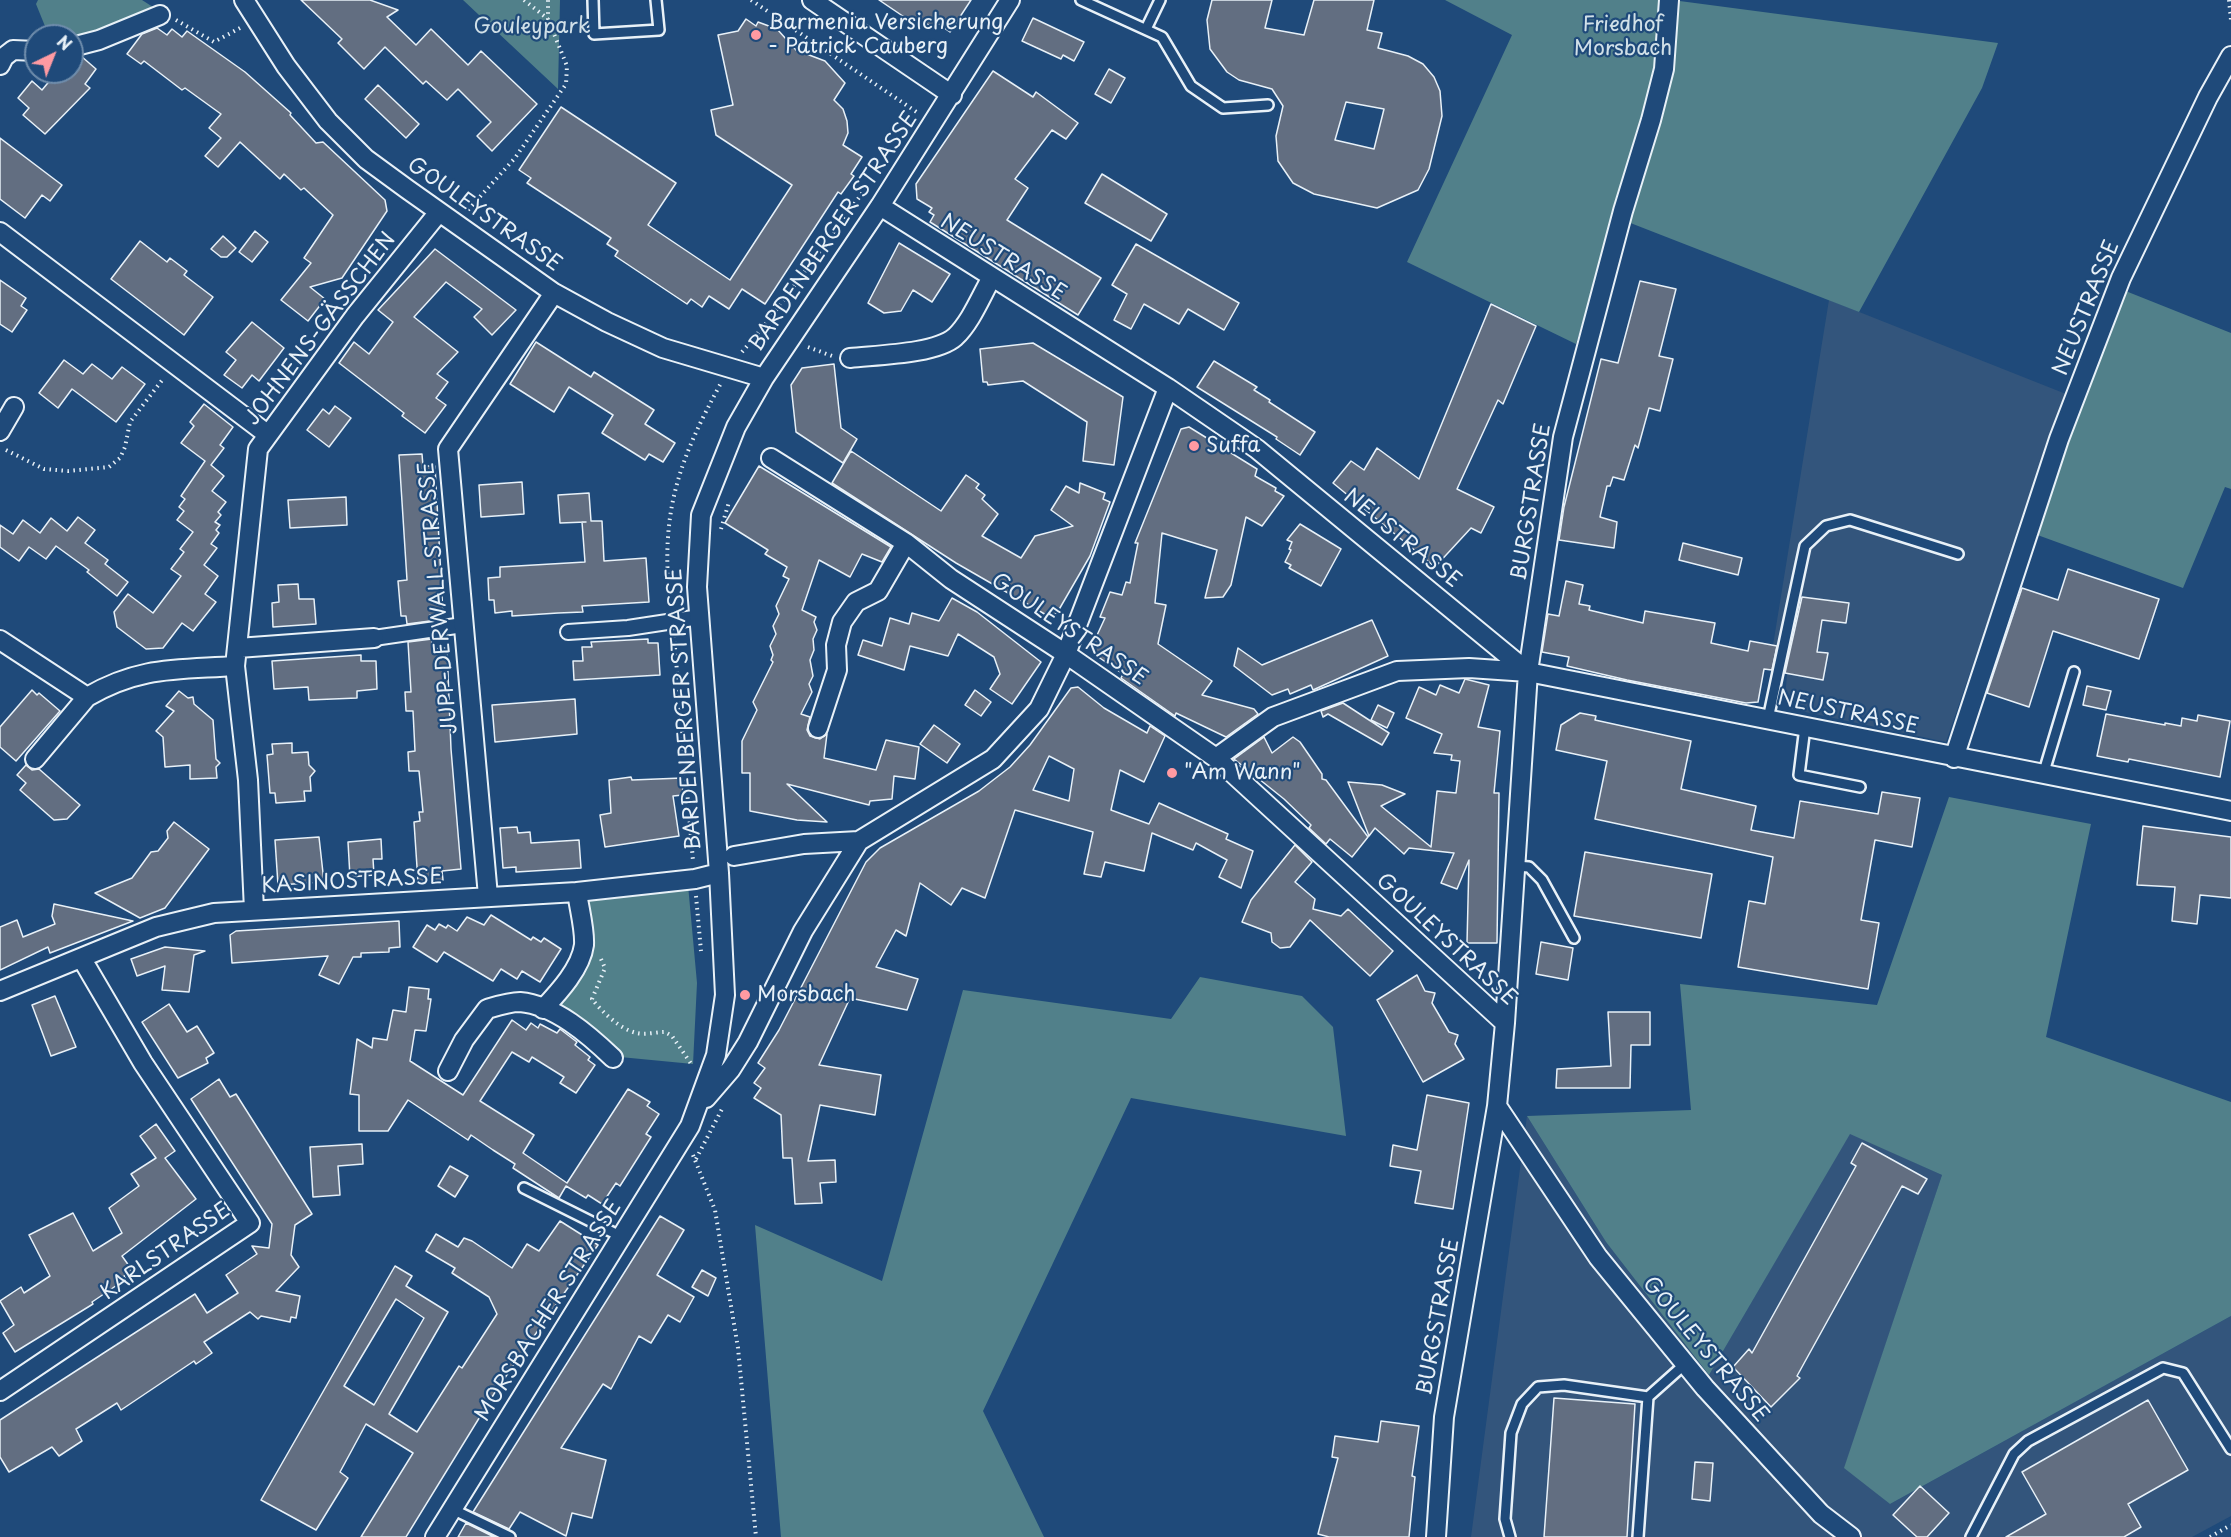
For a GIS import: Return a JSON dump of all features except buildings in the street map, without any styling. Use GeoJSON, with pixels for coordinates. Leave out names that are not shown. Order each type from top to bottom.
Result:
{"type":"FeatureCollection","features":[{"type":"Feature","properties":{"kind":"street","name":"GOULEYSTRASSE"},"geometry":{"type":"LineString","coordinates":[[244,0],[286,66],[328,121],[366,159],[555,292],[607,322],[663,348],[764,378]]}},
{"type":"Feature","properties":{"kind":"street"},"geometry":{"type":"LineString","coordinates":[[812,0],[952,95]]}},
{"type":"Feature","properties":{"kind":"street","name":"BARDENBERGER STRASSE"},"geometry":{"type":"LineString","coordinates":[[725,994],[719,873],[697,587],[701,515],[736,427],[764,378],[880,206],[1010,0]]}},
{"type":"Feature","properties":{"kind":"street","name":"BURGSTRASSE"},"geometry":{"type":"LineString","coordinates":[[1504,1023],[1528,672],[1563,437],[1623,211],[1664,69],[1669,0]]}},
{"type":"Feature","properties":{"kind":"street"},"geometry":{"type":"LineString","coordinates":[[84,44],[160,15]]}},
{"type":"Feature","properties":{"kind":"street"},"geometry":{"type":"LineString","coordinates":[[0,64],[4,57],[13,50],[24,50]]}},
{"type":"Feature","properties":{"kind":"street","name":"NEUSTRASSE"},"geometry":{"type":"LineString","coordinates":[[1954,758],[2059,439],[2121,278],[2208,97],[2231,56]]}},
{"type":"Feature","properties":{"kind":"street","name":"NEUSTRASSE"},"geometry":{"type":"LineString","coordinates":[[880,206],[1168,388],[1257,449],[1528,672],[2231,811]]}},
{"type":"Feature","properties":{"kind":"street","name":"JOHNENS-GÄSSCHEN"},"geometry":{"type":"LineString","coordinates":[[254,910],[248,780],[237,657],[251,533],[253,477],[258,449],[356,316],[439,212]]}},
{"type":"Feature","properties":{"kind":"street"},"geometry":{"type":"LineString","coordinates":[[0,232],[267,434]]}},
{"type":"Feature","properties":{"kind":"street"},"geometry":{"type":"LineString","coordinates":[[850,358],[941,346],[955,337],[967,321],[992,277]]}},
{"type":"Feature","properties":{"kind":"street","name":"JUPP-DERWALL-STRASSE"},"geometry":{"type":"LineString","coordinates":[[488,896],[448,449],[555,292]]}},
{"type":"Feature","properties":{"kind":"street"},"geometry":{"type":"LineString","coordinates":[[735,856],[804,844],[859,841],[882,830],[993,759],[1039,710],[1066,654],[1168,388]]}},
{"type":"Feature","properties":{"kind":"street"},"geometry":{"type":"LineString","coordinates":[[0,431],[14,407]]}},
{"type":"Feature","properties":{"kind":"street","name":"GOULEYSTRASSE"},"geometry":{"type":"LineString","coordinates":[[771,458],[906,543],[951,579],[1066,654],[1216,758],[1504,1023],[1497,1106],[1598,1257],[1685,1364],[1821,1514],[1851,1537]]}},
{"type":"Feature","properties":{"kind":"street"},"geometry":{"type":"LineString","coordinates":[[818,728],[837,670],[836,645],[842,622],[856,602],[878,591],[906,543]]}},
{"type":"Feature","properties":{"kind":"street"},"geometry":{"type":"LineString","coordinates":[[568,632],[628,628],[699,617]]}},
{"type":"Feature","properties":{"kind":"street"},"geometry":{"type":"LineString","coordinates":[[35,759],[87,697],[120,679],[146,672],[237,657],[464,625]]}},
{"type":"Feature","properties":{"kind":"street"},"geometry":{"type":"LineString","coordinates":[[0,640],[87,697]]}},
{"type":"Feature","properties":{"kind":"street"},"geometry":{"type":"LineString","coordinates":[[1216,758],[1273,717],[1397,671],[1469,668],[1528,672]]}},
{"type":"Feature","properties":{"kind":"street","name":"MORSBACHER STRASSE"},"geometry":{"type":"LineString","coordinates":[[699,1106],[731,1069],[748,1042],[803,931],[859,841]]}},
{"type":"Feature","properties":{"kind":"street","name":"KASINOSTRASSE"},"geometry":{"type":"LineString","coordinates":[[0,991],[156,927],[186,918],[254,910],[414,903],[488,896],[577,892],[695,879],[719,873]]}},
{"type":"Feature","properties":{"kind":"street"},"geometry":{"type":"LineString","coordinates":[[543,1009],[558,993],[576,966],[584,945],[577,892]]}},
{"type":"Feature","properties":{"kind":"street","name":"KARLSTRASSE"},"geometry":{"type":"LineString","coordinates":[[0,1391],[250,1223],[143,1063],[82,958]]}},
{"type":"Feature","properties":{"kind":"street","name":"MORSBACHER STRASSE"},"geometry":{"type":"LineString","coordinates":[[435,1537],[682,1139],[699,1106],[716,1055],[725,994]]}},
{"type":"Feature","properties":{"kind":"street"},"geometry":{"type":"LineString","coordinates":[[448,1071],[464,1040],[487,1009],[520,1002],[543,1009],[581,1031],[614,1058]]}},
{"type":"Feature","properties":{"kind":"street","name":"BURGSTRASSE"},"geometry":{"type":"LineString","coordinates":[[1436,1537],[1444,1417],[1497,1106]]}},
{"type":"Feature","properties":{"kind":"lane"},"geometry":{"type":"LineString","coordinates":[[593,0],[594,34],[658,30],[656,0]]}},
{"type":"Feature","properties":{"kind":"lane"},"geometry":{"type":"LineString","coordinates":[[1081,0],[1102,4],[1162,37],[1191,86],[1222,108],[1268,105]]}},
{"type":"Feature","properties":{"kind":"lane"},"geometry":{"type":"LineString","coordinates":[[1146,29],[1160,0]]}},
{"type":"Feature","properties":{"kind":"lane"},"geometry":{"type":"LineString","coordinates":[[1768,719],[1804,546],[1826,526],[1850,520],[1958,554]]}},
{"type":"Feature","properties":{"kind":"lane"},"geometry":{"type":"LineString","coordinates":[[2043,775],[2074,672]]}},
{"type":"Feature","properties":{"kind":"lane"},"geometry":{"type":"LineString","coordinates":[[1805,727],[1797,771],[1799,774],[1860,788]]}},
{"type":"Feature","properties":{"kind":"lane"},"geometry":{"type":"LineString","coordinates":[[1515,866],[1529,867],[1542,880],[1574,938]]}},
{"type":"Feature","properties":{"kind":"lane"},"geometry":{"type":"LineString","coordinates":[[524,1188],[622,1237]]}},
{"type":"Feature","properties":{"kind":"lane"},"geometry":{"type":"LineString","coordinates":[[1638,1537],[1648,1397],[1685,1364]]}},
{"type":"Feature","properties":{"kind":"lane"},"geometry":{"type":"LineString","coordinates":[[1971,1537],[2014,1454],[2028,1441],[2163,1368],[2183,1373],[2231,1449]]}},
{"type":"Feature","properties":{"kind":"lane"},"geometry":{"type":"LineString","coordinates":[[1510,1537],[1505,1519],[1511,1434],[1522,1404],[1538,1387],[1564,1385],[1648,1397]]}},
{"type":"Feature","properties":{"kind":"lane"},"geometry":{"type":"LineString","coordinates":[[452,1509],[510,1537]]}},
{"type":"Feature","properties":{"kind":"path"},"geometry":{"type":"LineString","coordinates":[[524,0],[548,19]]}},
{"type":"Feature","properties":{"kind":"path"},"geometry":{"type":"LineString","coordinates":[[455,223],[515,158],[566,84],[567,66],[548,19],[548,0]]}},
{"type":"Feature","properties":{"kind":"path"},"geometry":{"type":"LineString","coordinates":[[751,0],[918,113],[912,122]]}},
{"type":"Feature","properties":{"kind":"path"},"geometry":{"type":"LineString","coordinates":[[2229,0],[2231,20]]}},
{"type":"Feature","properties":{"kind":"path"},"geometry":{"type":"LineString","coordinates":[[160,15],[172,18],[214,42],[256,19]]}},
{"type":"Feature","properties":{"kind":"path"},"geometry":{"type":"LineString","coordinates":[[730,367],[769,321],[868,185]]}},
{"type":"Feature","properties":{"kind":"path"},"geometry":{"type":"LineString","coordinates":[[808,346],[824,355]]}},
{"type":"Feature","properties":{"kind":"path"},"geometry":{"type":"LineString","coordinates":[[0,447],[44,469],[86,470],[109,466],[122,452],[130,433],[130,422],[176,363]]}},
{"type":"Feature","properties":{"kind":"path"},"geometry":{"type":"LineString","coordinates":[[584,945],[602,960],[605,968],[592,999],[598,1006],[627,1030],[639,1034],[665,1032],[672,1036],[696,1070]]}},
{"type":"Feature","properties":{"kind":"path"},"geometry":{"type":"LineString","coordinates":[[696,1159],[715,1210],[738,1348],[756,1537]]}},
{"type":"Feature","properties":{"kind":"path"},"geometry":{"type":"LineString","coordinates":[[2210,1537],[2231,1525]]}},
{"type":"Feature","properties":{"kind":"shaded area"},"geometry":{"type":"Polygon","coordinates":[[[1829,300],[2066,394],[1946,742],[1791,709],[1785,699],[1787,674],[1769,670],[1829,300]]]}},
{"type":"Feature","properties":{"kind":"shaded area"},"geometry":{"type":"Polygon","coordinates":[[[1527,1116],[1606,1242],[1709,1375],[1850,1133],[1942,1175],[1845,1467],[1890,1504],[2231,1316],[2231,1516],[2192,1537],[1471,1537],[1527,1116]]]}},
{"type":"Feature","properties":{"kind":"green space"},"geometry":{"type":"Polygon","coordinates":[[[38,0],[142,0],[156,9],[84,36],[84,24],[44,24],[36,4],[38,0]]]}},
{"type":"Feature","properties":{"kind":"green space","name":"Gouleypark"},"geometry":{"type":"Polygon","coordinates":[[[463,0],[560,0],[558,89],[463,0]]]}},
{"type":"Feature","properties":{"kind":"green space","name":"Friedhof Morsbach"},"geometry":{"type":"Polygon","coordinates":[[[1445,0],[1672,0],[1998,43],[1982,88],[1859,312],[1615,217],[1576,344],[1407,262],[1512,35],[1445,0]]]}},
{"type":"Feature","properties":{"kind":"green space"},"geometry":{"type":"Polygon","coordinates":[[[2108,284],[2231,333],[2231,489],[2225,487],[2183,588],[2021,529],[2066,394],[2108,284]]]}},
{"type":"Feature","properties":{"kind":"green space"},"geometry":{"type":"Polygon","coordinates":[[[1949,797],[2091,824],[2046,1037],[2231,1102],[2231,1316],[1890,1504],[1844,1468],[1942,1175],[1850,1134],[1709,1375],[1606,1242],[1527,1116],[1691,1110],[1680,984],[1877,1005],[1949,797]]]}},
{"type":"Feature","properties":{"kind":"green space"},"geometry":{"type":"Polygon","coordinates":[[[688,885],[697,983],[693,1064],[620,1057],[557,1005],[585,966],[587,896],[688,885]]]}},
{"type":"Feature","properties":{"kind":"green space"},"geometry":{"type":"Polygon","coordinates":[[[1200,977],[1302,996],[1333,1027],[1346,1136],[1131,1098],[983,1411],[1044,1537],[781,1537],[755,1225],[882,1281],[963,990],[1171,1019],[1200,977]]]}},
{"type":"Feature","properties":{"kind":"place","name":"Barmenia Versicherung - Patrick Cauberg"},"geometry":{"type":"Point","coordinates":[756,35]}},
{"type":"Feature","properties":{"kind":"place","name":"Suffa"},"geometry":{"type":"Point","coordinates":[1194,446]}},
{"type":"Feature","properties":{"kind":"place","name":"\"Am Wann\""},"geometry":{"type":"Point","coordinates":[1172,773]}},
{"type":"Feature","properties":{"kind":"place","name":"Morsbach"},"geometry":{"type":"Point","coordinates":[745,995]}}]}
